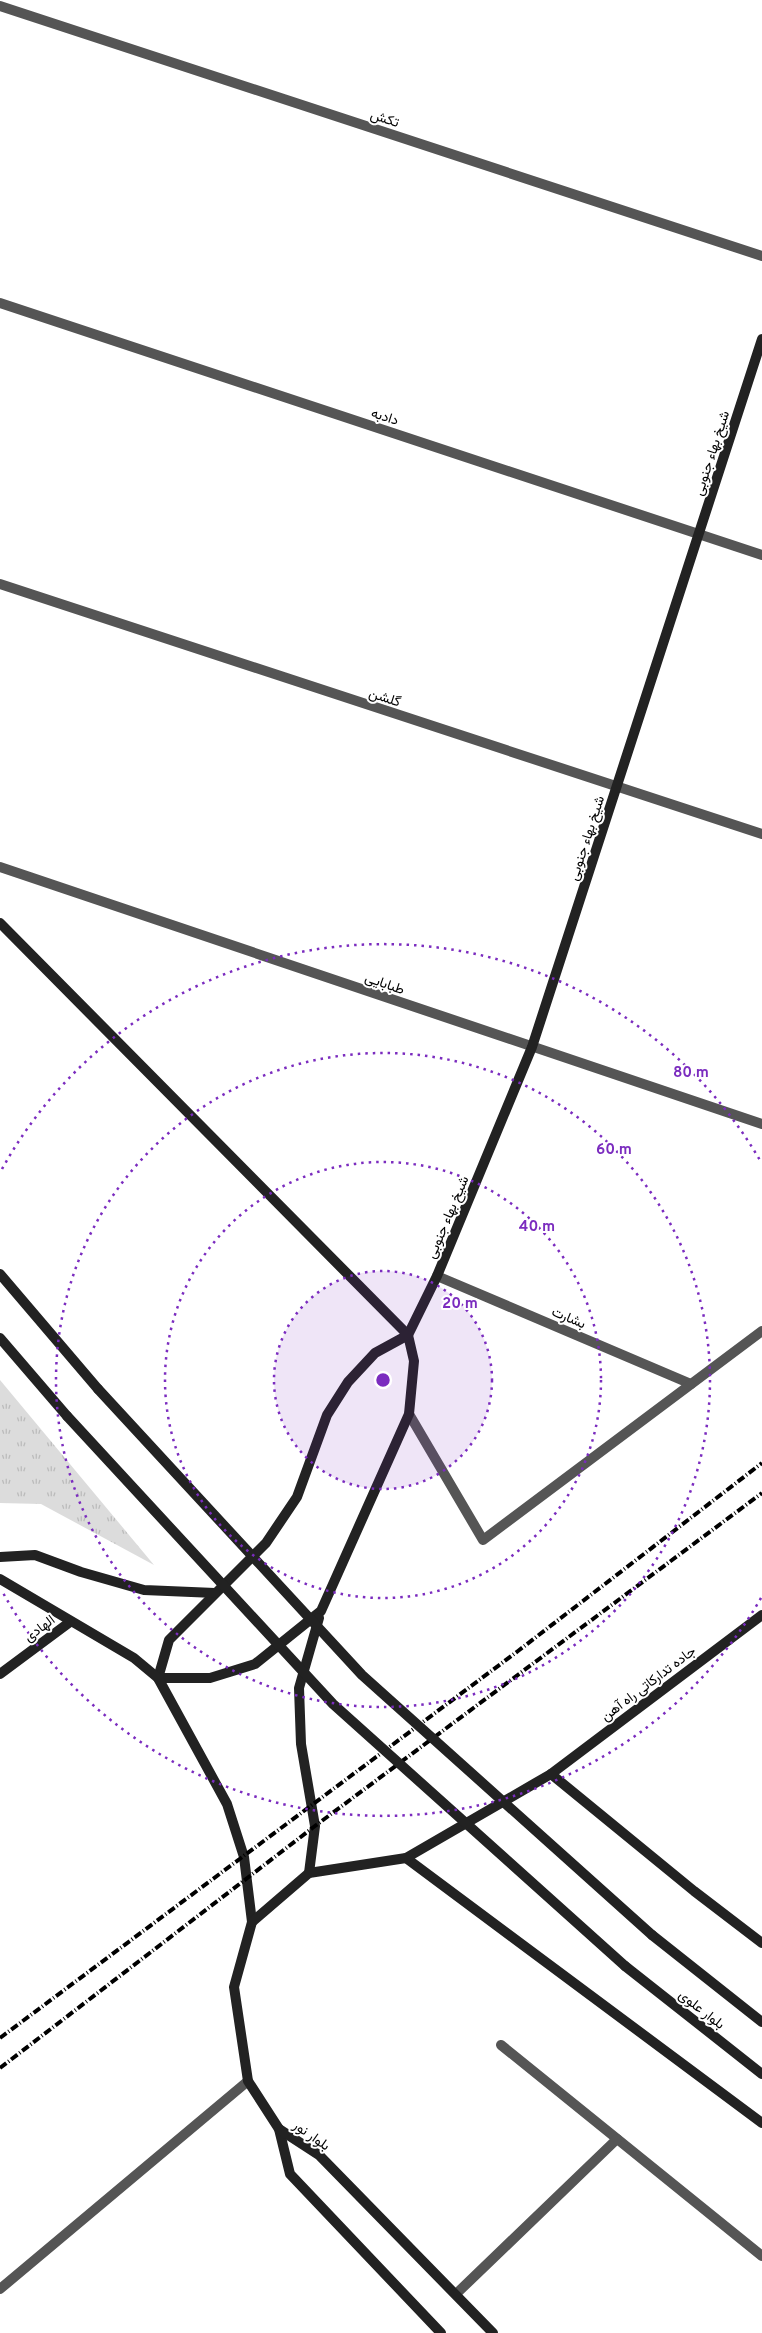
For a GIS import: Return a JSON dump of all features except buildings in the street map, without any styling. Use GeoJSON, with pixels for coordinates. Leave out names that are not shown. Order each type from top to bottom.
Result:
{"type":"FeatureCollection","features":[{"type":"Feature","properties":{"kind":"main road","name":"شیخ بهاء جنوبی"},"geometry":{"type":"LineString","coordinates":[[408,1335],[437,1276],[532,1047],[762,340]]}},
{"type":"Feature","properties":{"kind":"main road"},"geometry":{"type":"LineString","coordinates":[[0,923],[408,1335],[414,1361],[409,1414],[321,1611],[299,1688],[301,1744],[315,1826],[310,1873]]}},
{"type":"Feature","properties":{"kind":"main road","name":"بلوار علوی"},"geometry":{"type":"LineString","coordinates":[[0,1274],[98,1389],[362,1675],[652,1935],[762,2022]]}},
{"type":"Feature","properties":{"kind":"main road"},"geometry":{"type":"LineString","coordinates":[[158,1678],[169,1640],[266,1543],[296,1497],[327,1415],[348,1382],[375,1353],[408,1335]]}},
{"type":"Feature","properties":{"kind":"main road","name":"بلوار علوی"},"geometry":{"type":"LineString","coordinates":[[0,1338],[67,1416],[333,1704],[626,1966],[762,2074]]}},
{"type":"Feature","properties":{"kind":"main road"},"geometry":{"type":"LineString","coordinates":[[0,1557],[35,1555],[81,1572],[144,1590],[215,1593]]}},
{"type":"Feature","properties":{"kind":"main road"},"geometry":{"type":"LineString","coordinates":[[0,1579],[134,1658],[158,1678],[227,1804],[244,1858],[252,1922],[234,1987],[248,2081],[279,2129]]}},
{"type":"Feature","properties":{"kind":"main road"},"geometry":{"type":"LineString","coordinates":[[158,1678],[210,1678],[255,1664],[321,1611]]}},
{"type":"Feature","properties":{"kind":"main road","name":"جاده تدارکاتی راه آهن"},"geometry":{"type":"LineString","coordinates":[[406,1858],[551,1774],[762,1615]]}},
{"type":"Feature","properties":{"kind":"main road","name":"الهادی"},"geometry":{"type":"LineString","coordinates":[[0,1674],[70,1622]]}},
{"type":"Feature","properties":{"kind":"main road"},"geometry":{"type":"LineString","coordinates":[[551,1774],[694,1891],[762,1943]]}},
{"type":"Feature","properties":{"kind":"main road"},"geometry":{"type":"LineString","coordinates":[[252,1922],[310,1873],[406,1858],[762,2122]]}},
{"type":"Feature","properties":{"kind":"main road","name":"بلوار نور"},"geometry":{"type":"LineString","coordinates":[[279,2129],[319,2155],[493,2333]]}},
{"type":"Feature","properties":{"kind":"main road","name":"بلوار نور"},"geometry":{"type":"LineString","coordinates":[[279,2129],[290,2174],[441,2333]]}},
{"type":"Feature","properties":{"kind":"street","name":"تکش"},"geometry":{"type":"LineString","coordinates":[[0,6],[762,256]]}},
{"type":"Feature","properties":{"kind":"street","name":"دادبه"},"geometry":{"type":"LineString","coordinates":[[0,303],[762,555]]}},
{"type":"Feature","properties":{"kind":"street","name":"گلشن"},"geometry":{"type":"LineString","coordinates":[[0,584],[616,788],[762,834]]}},
{"type":"Feature","properties":{"kind":"street","name":"طبابایی"},"geometry":{"type":"LineString","coordinates":[[0,867],[762,1124]]}},
{"type":"Feature","properties":{"kind":"street","name":"بشارت"},"geometry":{"type":"LineString","coordinates":[[437,1276],[691,1384]]}},
{"type":"Feature","properties":{"kind":"street"},"geometry":{"type":"LineString","coordinates":[[409,1414],[483,1540],[762,1331]]}},
{"type":"Feature","properties":{"kind":"street"},"geometry":{"type":"LineString","coordinates":[[501,2045],[762,2256]]}},
{"type":"Feature","properties":{"kind":"street"},"geometry":{"type":"LineString","coordinates":[[0,2289],[248,2081]]}},
{"type":"Feature","properties":{"kind":"street"},"geometry":{"type":"LineString","coordinates":[[456,2294],[618,2139]]}},
{"type":"Feature","properties":{"kind":"green space"},"geometry":{"type":"Polygon","coordinates":[[[0,1380],[154,1565],[41,1504],[0,1503],[0,1380]]]}},
{"type":"Feature","properties":{"kind":"railway"},"geometry":{"type":"LineString","coordinates":[[0,2038],[518,1651],[762,1463]]}},
{"type":"Feature","properties":{"kind":"railway"},"geometry":{"type":"LineString","coordinates":[[0,2068],[315,1826],[762,1493]]}}]}
